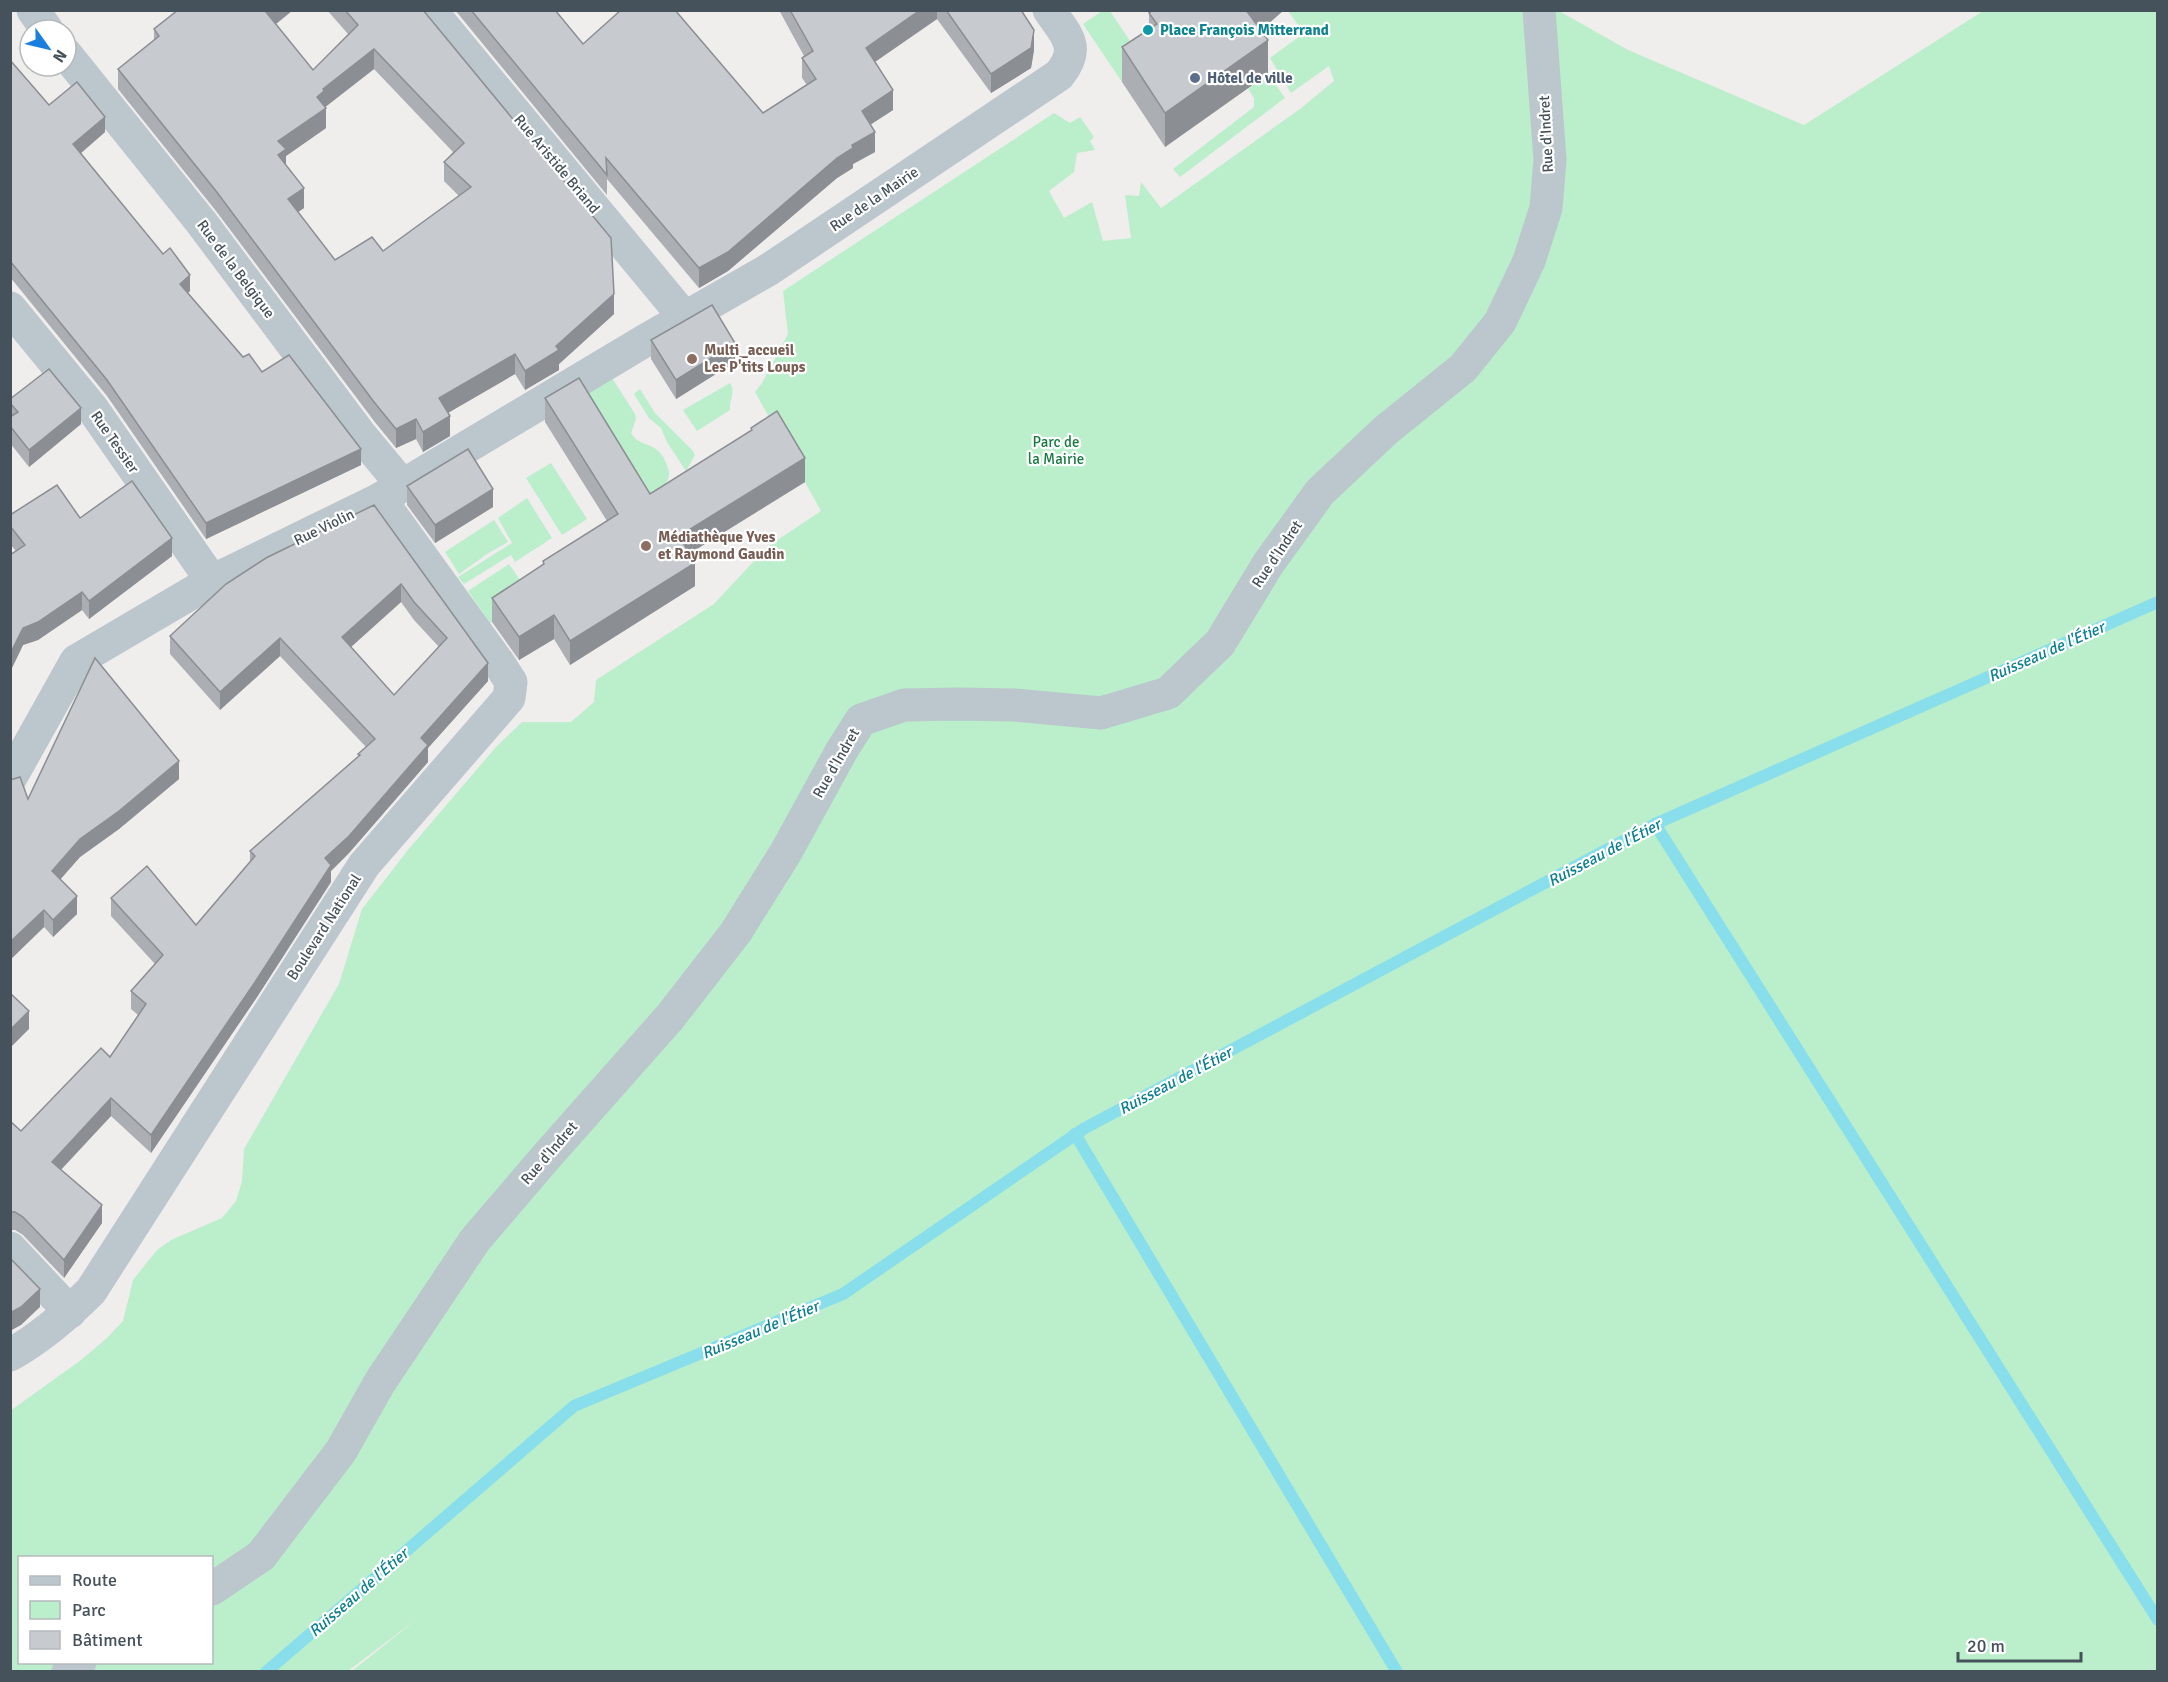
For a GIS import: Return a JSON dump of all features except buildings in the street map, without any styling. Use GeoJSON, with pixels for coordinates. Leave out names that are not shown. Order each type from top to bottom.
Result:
{"type":"FeatureCollection","features":[{"type":"Feature","properties":{"kind":"street","name":"Rue Aristide Briand"},"geometry":{"type":"LineString","coordinates":[[430,10],[685,318]]}},
{"type":"Feature","properties":{"kind":"street","name":"Rue de la Mairie"},"geometry":{"type":"LineString","coordinates":[[685,318],[768,270],[1059,75],[1071,57],[1071,48],[1068,38],[1049,10]]}},
{"type":"Feature","properties":{"kind":"street","name":"Rue d'Indret"},"geometry":{"type":"LineString","coordinates":[[213,1588],[261,1556],[341,1451],[380,1382],[475,1240],[670,1017],[736,932],[786,852],[861,720],[904,705],[1014,705],[1101,712],[1168,693],[1220,643],[1268,564],[1320,492],[1386,430],[1463,368],[1500,322],[1529,261],[1546,208],[1550,160],[1539,10]]}},
{"type":"Feature","properties":{"kind":"street","name":"Rue de la Belgique"},"geometry":{"type":"LineString","coordinates":[[78,69],[201,222],[359,433],[391,493]]}},
{"type":"Feature","properties":{"kind":"street","name":"Rue Tessier"},"geometry":{"type":"LineString","coordinates":[[10,308],[92,408],[213,581]]}},
{"type":"Feature","properties":{"kind":"street","name":"Rue Violin"},"geometry":{"type":"LineString","coordinates":[[10,779],[76,661],[213,581],[391,493],[685,318]]}},
{"type":"Feature","properties":{"kind":"street","name":"Boulevard National"},"geometry":{"type":"LineString","coordinates":[[10,1355],[29,1344],[70,1312],[91,1290],[364,865],[509,698],[511,682],[391,493]]}},
{"type":"Feature","properties":{"kind":"street"},"geometry":{"type":"LineString","coordinates":[[10,1248],[70,1312]]}},
{"type":"Feature","properties":{"kind":"green space"},"geometry":{"type":"Polygon","coordinates":[[[1102,11],[1110,11],[1132,44],[1157,58],[1122,82],[1083,24],[1102,11]]]}},
{"type":"Feature","properties":{"kind":"green space","name":"Parc de la Mairie"},"geometry":{"type":"Polygon","coordinates":[[[1288,11],[1559,11],[1628,50],[1804,125],[1983,11],[2157,11],[2157,1671],[352,1671],[417,1619],[348,1671],[11,1671],[10,1411],[81,1360],[123,1321],[133,1280],[157,1250],[171,1240],[222,1218],[236,1201],[242,1181],[244,1149],[339,984],[362,909],[408,850],[496,747],[522,722],[571,722],[594,702],[596,680],[714,604],[767,547],[821,511],[755,392],[788,334],[783,291],[1054,113],[1070,123],[1080,117],[1094,137],[1090,141],[1095,150],[1077,153],[1074,172],[1049,191],[1064,218],[1092,202],[1103,241],[1131,238],[1125,195],[1139,196],[1141,182],[1161,208],[1300,109],[1334,81],[1329,66],[1291,93],[1270,58],[1304,33],[1288,11]]]}},
{"type":"Feature","properties":{"kind":"green space"},"geometry":{"type":"Polygon","coordinates":[[[1268,74],[1285,98],[1180,177],[1173,169],[1254,107],[1254,98],[1248,89],[1268,74]]]}},
{"type":"Feature","properties":{"kind":"green space"},"geometry":{"type":"Polygon","coordinates":[[[612,378],[635,414],[636,419],[631,433],[637,440],[655,448],[668,468],[669,474],[665,484],[640,502],[576,399],[612,378]]]}},
{"type":"Feature","properties":{"kind":"green space"},"geometry":{"type":"Polygon","coordinates":[[[730,383],[732,393],[730,410],[697,431],[683,410],[730,383]]]}},
{"type":"Feature","properties":{"kind":"green space"},"geometry":{"type":"Polygon","coordinates":[[[640,389],[655,413],[693,451],[695,455],[686,471],[667,442],[661,428],[649,418],[634,394],[640,389]]]}},
{"type":"Feature","properties":{"kind":"green space"},"geometry":{"type":"Polygon","coordinates":[[[551,463],[587,519],[562,535],[526,478],[551,463]]]}},
{"type":"Feature","properties":{"kind":"green space"},"geometry":{"type":"Polygon","coordinates":[[[527,498],[552,538],[515,562],[511,555],[464,584],[458,577],[512,543],[498,518],[527,498]]]}},
{"type":"Feature","properties":{"kind":"green space"},"geometry":{"type":"Polygon","coordinates":[[[494,520],[508,542],[459,574],[445,552],[494,520]]]}},
{"type":"Feature","properties":{"kind":"green space"},"geometry":{"type":"Polygon","coordinates":[[[509,564],[531,596],[490,623],[468,591],[509,564]]]}},
{"type":"Feature","properties":{"kind":"waterway","name":"Ruisseau de l'Étier"},"geometry":{"type":"LineString","coordinates":[[266,1672],[574,1406],[843,1294],[1085,1128],[1655,824],[2158,602]]}},
{"type":"Feature","properties":{"kind":"waterway"},"geometry":{"type":"LineString","coordinates":[[1655,824],[2158,1620]]}},
{"type":"Feature","properties":{"kind":"waterway"},"geometry":{"type":"LineString","coordinates":[[1075,1134],[1397,1672]]}},
{"type":"Feature","properties":{"kind":"place","name":"Place François Mitterrand"},"geometry":{"type":"Point","coordinates":[1148,30]}},
{"type":"Feature","properties":{"kind":"place","name":"Hôtel de ville"},"geometry":{"type":"Point","coordinates":[1195,78]}},
{"type":"Feature","properties":{"kind":"place","name":"Multi_accueil Les P'tits Loups"},"geometry":{"type":"Point","coordinates":[692,359]}},
{"type":"Feature","properties":{"kind":"place","name":"Médiathèque Yves et Raymond Gaudin"},"geometry":{"type":"Point","coordinates":[646,546]}}]}
